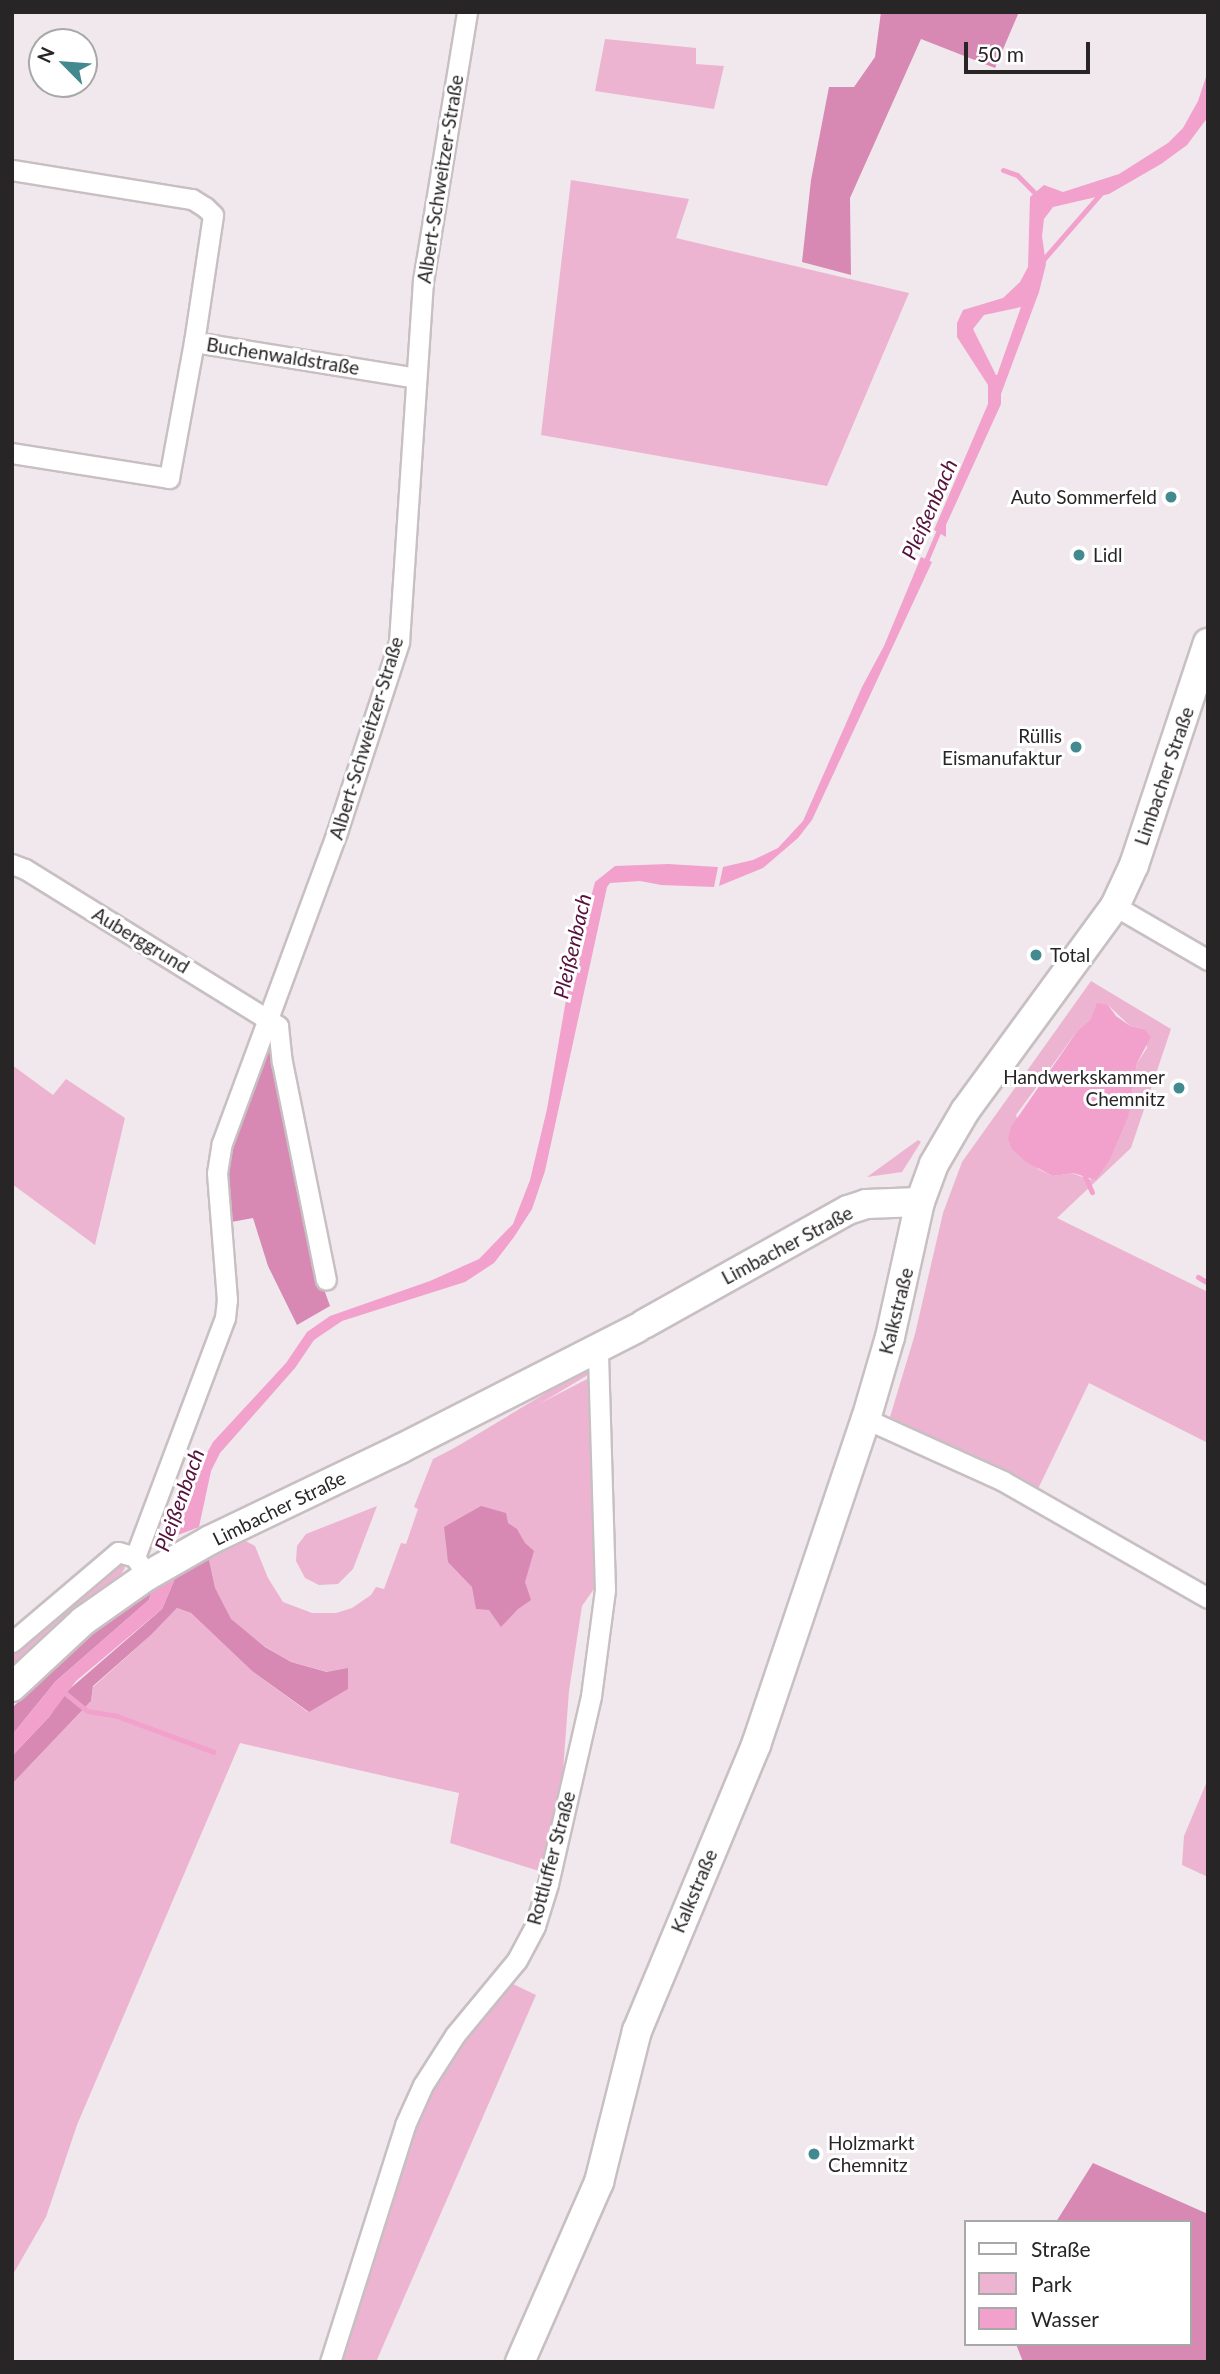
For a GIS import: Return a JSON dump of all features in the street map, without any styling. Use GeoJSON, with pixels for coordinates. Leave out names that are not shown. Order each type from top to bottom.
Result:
{"type":"FeatureCollection","features":[{"type":"Feature","properties":{"kind":"main road","name":"Limbacher Straße"},"geometry":{"type":"LineString","coordinates":[[12,1687],[141,1566],[210,1540],[598,1349],[848,1210],[866,1204],[920,1202],[934,1164],[965,1111],[1115,906],[1134,865],[1208,643]]}},
{"type":"Feature","properties":{"kind":"main road","name":"Kalkstraße"},"geometry":{"type":"LineString","coordinates":[[520,2362],[599,2182],[637,2031],[756,1745],[866,1419],[890,1337],[920,1202]]}},
{"type":"Feature","properties":{"kind":"street","name":"Albert-Schweitzer-Straße"},"geometry":{"type":"LineString","coordinates":[[269,1017],[366,750],[399,642],[423,281],[467,12]]}},
{"type":"Feature","properties":{"kind":"street"},"geometry":{"type":"LineString","coordinates":[[12,170],[191,199],[205,207],[213,215],[194,342]]}},
{"type":"Feature","properties":{"kind":"street","name":"Buchenwaldstraße"},"geometry":{"type":"LineString","coordinates":[[12,453],[169,478],[194,342],[416,378]]}},
{"type":"Feature","properties":{"kind":"street","name":"Auberggrund"},"geometry":{"type":"LineString","coordinates":[[12,864],[25,869],[269,1017]]}},
{"type":"Feature","properties":{"kind":"street"},"geometry":{"type":"LineString","coordinates":[[1115,906],[1208,960]]}},
{"type":"Feature","properties":{"kind":"street"},"geometry":{"type":"LineString","coordinates":[[141,1566],[225,1318],[227,1300],[219,1216],[219,1160],[235,1104],[269,1017],[278,1026],[282,1062],[326,1280]]}},
{"type":"Feature","properties":{"kind":"street","name":"Rottluffer Straße"},"geometry":{"type":"LineString","coordinates":[[330,2362],[405,2125],[423,2085],[455,2035],[517,1960],[536,1926],[548,1884],[591,1696],[606,1590],[598,1349]]}},
{"type":"Feature","properties":{"kind":"street"},"geometry":{"type":"LineString","coordinates":[[866,1419],[1003,1481],[1208,1598]]}},
{"type":"Feature","properties":{"kind":"street","name":"Limbacher Straße"},"geometry":{"type":"LineString","coordinates":[[12,1642],[118,1552],[141,1566]]}},
{"type":"Feature","properties":{"kind":"green space"},"geometry":{"type":"Polygon","coordinates":[[[605,39],[696,48],[696,64],[724,66],[714,109],[595,91],[605,39]]]}},
{"type":"Feature","properties":{"kind":"green space"},"geometry":{"type":"Polygon","coordinates":[[[571,180],[689,199],[676,238],[909,293],[827,486],[541,435],[571,180]]]}},
{"type":"Feature","properties":{"kind":"green space"},"geometry":{"type":"Polygon","coordinates":[[[1091,981],[1171,1029],[1131,1148],[1057,1218],[1208,1292],[1208,1443],[1089,1383],[1037,1491],[890,1417],[915,1334],[943,1213],[962,1162],[1091,981]],[[1108,1005],[1078,1030],[1016,1115],[1038,1169],[1053,1176],[1072,1173],[1090,1180],[1130,1106],[1137,1063],[1147,1048],[1144,1029],[1130,1026],[1108,1005]]]}},
{"type":"Feature","properties":{"kind":"green space"},"geometry":{"type":"Polygon","coordinates":[[[12,1065],[53,1095],[66,1079],[125,1118],[95,1245],[12,1184],[12,1065]]]}},
{"type":"Feature","properties":{"kind":"green space"},"geometry":{"type":"Polygon","coordinates":[[[918,1140],[921,1142],[902,1172],[867,1177],[918,1140]]]}},
{"type":"Feature","properties":{"kind":"green space"},"geometry":{"type":"Polygon","coordinates":[[[586,1369],[589,1374],[458,1453],[455,1448],[586,1369]]]}},
{"type":"Feature","properties":{"kind":"green space"},"geometry":{"type":"Polygon","coordinates":[[[591,1377],[590,1471],[598,1531],[596,1586],[582,1606],[569,1691],[562,1784],[542,1872],[450,1843],[459,1793],[240,1743],[77,2125],[46,2217],[12,2276],[12,1784],[91,1701],[93,1687],[177,1608],[191,1613],[252,1671],[308,1712],[328,1672],[291,1662],[264,1646],[229,1618],[214,1588],[206,1556],[242,1539],[255,1546],[268,1578],[283,1602],[312,1613],[336,1613],[352,1608],[371,1595],[376,1587],[384,1589],[401,1543],[406,1544],[418,1509],[414,1507],[433,1459],[591,1377]]]}},
{"type":"Feature","properties":{"kind":"green space"},"geometry":{"type":"Polygon","coordinates":[[[377,1506],[353,1569],[338,1584],[319,1585],[305,1578],[296,1561],[297,1546],[306,1534],[377,1506]]]}},
{"type":"Feature","properties":{"kind":"green space"},"geometry":{"type":"Polygon","coordinates":[[[121,1560],[125,1568],[121,1574],[84,1603],[12,1676],[12,1651],[121,1560]]]}},
{"type":"Feature","properties":{"kind":"green space"},"geometry":{"type":"Polygon","coordinates":[[[1208,1779],[1208,1877],[1182,1865],[1184,1836],[1208,1779]]]}},
{"type":"Feature","properties":{"kind":"green space"},"geometry":{"type":"Polygon","coordinates":[[[513,1984],[536,1995],[376,2362],[336,2362],[414,2128],[431,2089],[462,2041],[513,1984]]]}},
{"type":"Feature","properties":{"kind":"shaded area"},"geometry":{"type":"Polygon","coordinates":[[[881,12],[1019,12],[995,68],[921,39],[850,198],[851,275],[802,262],[811,180],[829,87],[854,87],[875,57],[881,12]]]}},
{"type":"Feature","properties":{"kind":"shaded area"},"geometry":{"type":"Polygon","coordinates":[[[264,1043],[274,1048],[321,1281],[330,1306],[297,1325],[268,1266],[253,1218],[226,1223],[224,1167],[264,1043]]]}},
{"type":"Feature","properties":{"kind":"shaded area"},"geometry":{"type":"Polygon","coordinates":[[[481,1506],[506,1513],[508,1523],[517,1529],[525,1543],[534,1551],[525,1582],[531,1600],[501,1627],[489,1610],[476,1609],[472,1587],[448,1562],[444,1527],[481,1506]]]}},
{"type":"Feature","properties":{"kind":"shaded area"},"geometry":{"type":"Polygon","coordinates":[[[208,1556],[215,1588],[231,1619],[265,1647],[291,1662],[327,1672],[348,1668],[348,1689],[309,1712],[252,1671],[191,1613],[177,1608],[93,1686],[91,1701],[12,1784],[12,1756],[49,1717],[65,1693],[162,1609],[176,1576],[208,1556]]]}},
{"type":"Feature","properties":{"kind":"shaded area"},"geometry":{"type":"Polygon","coordinates":[[[154,1585],[149,1600],[56,1681],[12,1735],[12,1708],[94,1631],[154,1585]]]}},
{"type":"Feature","properties":{"kind":"shaded area"},"geometry":{"type":"Polygon","coordinates":[[[1093,2163],[1208,2214],[1208,2362],[1023,2362],[1017,2346],[1192,2346],[1192,2220],[1057,2220],[1093,2163]]]}},
{"type":"Feature","properties":{"kind":"water"},"geometry":{"type":"Polygon","coordinates":[[[1208,71],[1208,117],[1187,145],[1161,164],[1109,194],[1053,207],[1044,219],[1042,236],[1046,264],[1039,292],[1001,394],[1001,404],[946,525],[946,537],[934,530],[988,404],[988,385],[957,337],[957,323],[963,310],[1003,298],[1020,282],[1028,267],[1030,197],[1044,185],[1063,192],[1119,174],[1168,143],[1183,128],[1198,101],[1208,71]],[[1021,307],[984,315],[973,329],[997,375],[1021,307]]]}},
{"type":"Feature","properties":{"kind":"water"},"geometry":{"type":"Polygon","coordinates":[[[921,557],[932,562],[812,820],[798,838],[763,868],[719,886],[723,867],[753,860],[778,848],[803,821],[862,687],[884,646],[921,557]]]}},
{"type":"Feature","properties":{"kind":"water"},"geometry":{"type":"Polygon","coordinates":[[[668,864],[718,867],[714,887],[661,885],[640,881],[610,883],[607,887],[545,1171],[532,1209],[514,1237],[494,1263],[465,1282],[342,1321],[314,1340],[295,1368],[220,1453],[211,1471],[199,1527],[178,1535],[195,1475],[213,1442],[286,1363],[307,1332],[330,1316],[430,1281],[479,1259],[513,1224],[530,1180],[547,1109],[570,977],[595,882],[615,866],[668,864]]]}},
{"type":"Feature","properties":{"kind":"water"},"geometry":{"type":"Polygon","coordinates":[[[1097,1003],[1108,1005],[1116,1016],[1130,1026],[1144,1029],[1151,1037],[1137,1063],[1128,1117],[1110,1159],[1096,1180],[1073,1173],[1053,1176],[1026,1162],[1012,1149],[1008,1139],[1011,1127],[1078,1030],[1091,1019],[1097,1003]]]}},
{"type":"Feature","properties":{"kind":"water"},"geometry":{"type":"Polygon","coordinates":[[[176,1576],[162,1609],[76,1681],[49,1717],[12,1756],[12,1735],[56,1681],[149,1600],[154,1585],[176,1576]]]}},
{"type":"Feature","properties":{"kind":"waterway"},"geometry":{"type":"LineString","coordinates":[[1003,170],[1017,175],[1039,197]]}},
{"type":"Feature","properties":{"kind":"waterway"},"geometry":{"type":"LineString","coordinates":[[1042,261],[1102,192]]}},
{"type":"Feature","properties":{"kind":"waterway","name":"Pleißenbach"},"geometry":{"type":"LineString","coordinates":[[925,563],[940,527]]}},
{"type":"Feature","properties":{"kind":"waterway"},"geometry":{"type":"LineString","coordinates":[[1083,1172],[1092,1192]]}},
{"type":"Feature","properties":{"kind":"waterway"},"geometry":{"type":"LineString","coordinates":[[1198,1277],[1208,1283]]}},
{"type":"Feature","properties":{"kind":"waterway"},"geometry":{"type":"LineString","coordinates":[[60,1689],[87,1711],[117,1716],[214,1752]]}},
{"type":"Feature","properties":{"kind":"place","name":"Auto Sommerfeld"},"geometry":{"type":"Point","coordinates":[1171,497]}},
{"type":"Feature","properties":{"kind":"place","name":"Lidl"},"geometry":{"type":"Point","coordinates":[1079,555]}},
{"type":"Feature","properties":{"kind":"place","name":"Rüllis Eismanufaktur"},"geometry":{"type":"Point","coordinates":[1076,747]}},
{"type":"Feature","properties":{"kind":"place","name":"Total"},"geometry":{"type":"Point","coordinates":[1036,955]}},
{"type":"Feature","properties":{"kind":"place","name":"Handwerkskammer Chemnitz"},"geometry":{"type":"Point","coordinates":[1179,1088]}},
{"type":"Feature","properties":{"kind":"place","name":"Holzmarkt Chemnitz"},"geometry":{"type":"Point","coordinates":[814,2154]}}]}
